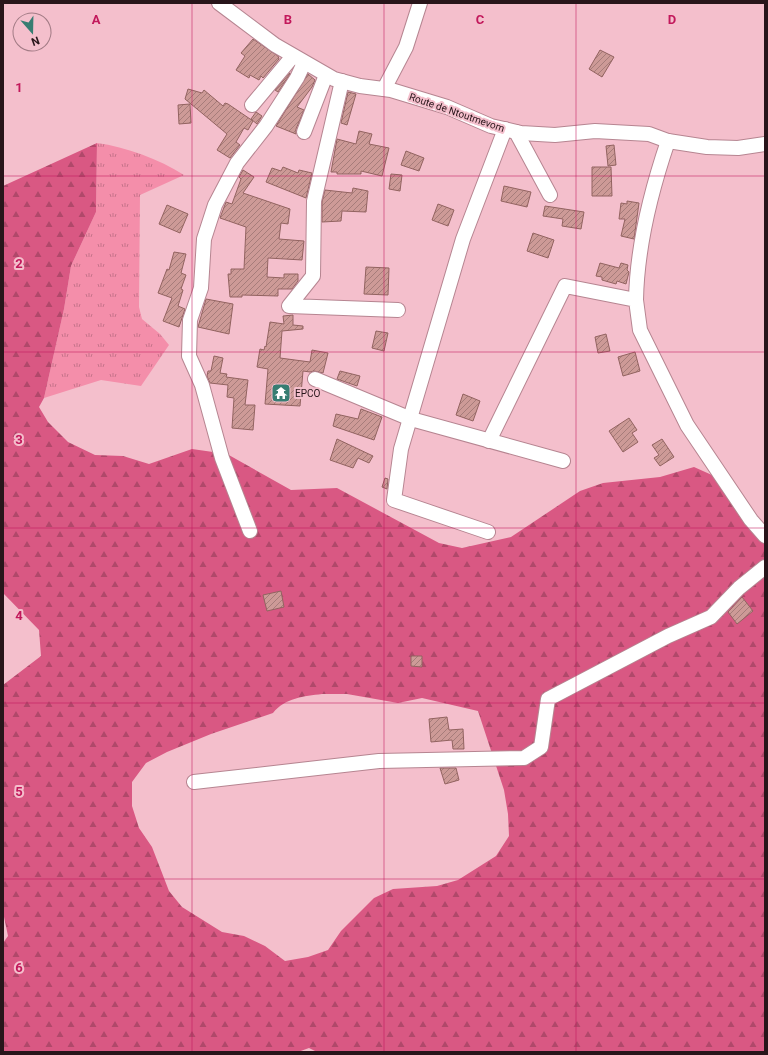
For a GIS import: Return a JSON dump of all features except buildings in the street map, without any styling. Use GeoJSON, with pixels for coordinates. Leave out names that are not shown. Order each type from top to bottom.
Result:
{"type":"FeatureCollection","features":[{"type":"Feature","properties":{"kind":"street","name":"Route de Ntoutmevom"},"geometry":{"type":"LineString","coordinates":[[219,3],[275,45],[326,75],[360,86],[384,89],[447,107],[491,126],[511,131],[554,135],[595,131],[649,134],[668,141],[707,147],[738,148],[765,144]]}},
{"type":"Feature","properties":{"kind":"street"},"geometry":{"type":"LineString","coordinates":[[384,89],[406,47],[420,3]]}},
{"type":"Feature","properties":{"kind":"street"},"geometry":{"type":"LineString","coordinates":[[252,105],[299,59]]}},
{"type":"Feature","properties":{"kind":"street"},"geometry":{"type":"LineString","coordinates":[[250,531],[222,458],[202,385],[189,356],[190,320],[201,288],[204,239],[215,205],[237,163],[298,78],[299,59]]}},
{"type":"Feature","properties":{"kind":"street"},"geometry":{"type":"LineString","coordinates":[[304,132],[326,75]]}},
{"type":"Feature","properties":{"kind":"street"},"geometry":{"type":"LineString","coordinates":[[342,81],[314,201],[313,276],[289,306],[398,310]]}},
{"type":"Feature","properties":{"kind":"street"},"geometry":{"type":"LineString","coordinates":[[511,131],[550,195]]}},
{"type":"Feature","properties":{"kind":"street"},"geometry":{"type":"LineString","coordinates":[[488,532],[394,500],[402,449],[463,239],[511,131]]}},
{"type":"Feature","properties":{"kind":"street"},"geometry":{"type":"LineString","coordinates":[[668,141],[657,174],[636,276],[636,300],[640,330],[687,425],[751,520],[765,536]]}},
{"type":"Feature","properties":{"kind":"street"},"geometry":{"type":"LineString","coordinates":[[489,441],[565,286],[636,300]]}},
{"type":"Feature","properties":{"kind":"street"},"geometry":{"type":"LineString","coordinates":[[315,379],[411,419],[563,461]]}},
{"type":"Feature","properties":{"kind":"street"},"geometry":{"type":"LineString","coordinates":[[194,782],[380,761],[524,758],[541,747],[548,699],[668,636],[712,617],[739,588],[765,567]]}},
{"type":"Feature","properties":{"kind":"green space"},"geometry":{"type":"Polygon","coordinates":[[[97,143],[119,147],[142,154],[184,175],[140,195],[139,307],[142,319],[160,334],[169,345],[141,386],[101,380],[44,398],[64,309],[71,266],[96,212],[97,143]]]}},
{"type":"Feature","properties":{"kind":"green space"},"geometry":{"type":"Polygon","coordinates":[[[97,143],[96,212],[71,266],[64,309],[44,398],[39,407],[48,422],[68,442],[95,455],[123,456],[149,464],[192,449],[227,454],[291,490],[337,488],[439,543],[462,548],[511,537],[580,491],[603,483],[660,477],[694,467],[723,480],[765,536],[765,1052],[317,1052],[309,1048],[298,1052],[3,1052],[3,943],[8,936],[3,912],[3,685],[41,656],[39,630],[3,593],[3,186],[97,143]],[[322,694],[302,697],[289,701],[273,713],[211,734],[167,752],[146,763],[132,782],[132,806],[139,828],[152,847],[169,891],[182,907],[222,932],[244,936],[265,946],[285,961],[308,957],[328,950],[341,931],[374,898],[393,889],[437,886],[458,880],[496,856],[509,836],[508,814],[504,790],[478,711],[422,698],[398,703],[347,694],[322,694]]]}},
{"type":"Feature","properties":{"kind":"place","name":"EPCO"},"geometry":{"type":"Point","coordinates":[281,393]}}]}
